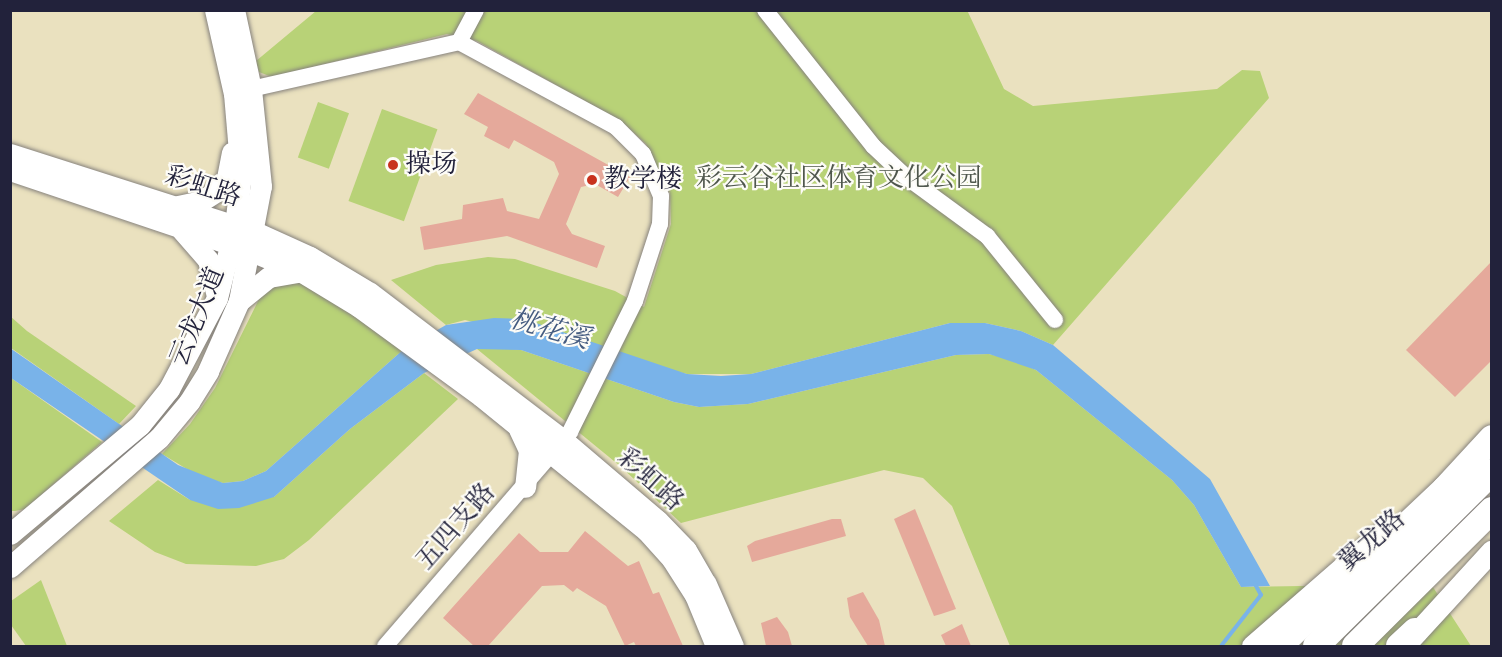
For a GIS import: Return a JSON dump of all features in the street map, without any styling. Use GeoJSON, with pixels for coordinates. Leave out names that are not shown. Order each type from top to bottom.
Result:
{"type":"FeatureCollection","features":[{"type":"Feature","properties":{"kind":"highway"},"geometry":{"type":"LineString","coordinates":[[1279,646],[1366,564],[1449,491],[1491,437]]}},
{"type":"Feature","properties":{"kind":"highway","name":"翼龙路"},"geometry":{"type":"LineString","coordinates":[[1316,646],[1449,491],[1491,472]]}},
{"type":"Feature","properties":{"kind":"highway"},"geometry":{"type":"LineString","coordinates":[[1355,646],[1489,529]]}},
{"type":"Feature","properties":{"kind":"highway"},"geometry":{"type":"LineString","coordinates":[[1374,646],[1489,529]]}},
{"type":"Feature","properties":{"kind":"highway"},"geometry":{"type":"LineString","coordinates":[[1297,646],[1366,564]]}},
{"type":"Feature","properties":{"kind":"main road","name":"云龙大道"},"geometry":{"type":"LineString","coordinates":[[10,567],[159,438],[189,402],[208,371],[239,301],[243,238],[241,175],[237,125],[216,10]]}},
{"type":"Feature","properties":{"kind":"main road","name":"云龙大道"},"geometry":{"type":"LineString","coordinates":[[10,534],[140,425],[169,389],[217,298],[243,238],[261,186],[251,89],[234,10]]}},
{"type":"Feature","properties":{"kind":"main road"},"geometry":{"type":"LineString","coordinates":[[176,206],[201,201],[217,191],[226,178],[237,125]]}},
{"type":"Feature","properties":{"kind":"main road","name":"彩虹路"},"geometry":{"type":"LineString","coordinates":[[10,154],[176,206],[243,238],[306,264],[364,300],[487,390],[563,442],[658,521],[686,550],[706,584],[733,646]]}},
{"type":"Feature","properties":{"kind":"main road","name":"彩虹路"},"geometry":{"type":"LineString","coordinates":[[10,170],[179,228],[243,238]]}},
{"type":"Feature","properties":{"kind":"main road"},"geometry":{"type":"LineString","coordinates":[[239,301],[269,277],[306,264],[274,225],[261,186]]}},
{"type":"Feature","properties":{"kind":"main road"},"geometry":{"type":"LineString","coordinates":[[179,228],[208,260],[217,298]]}},
{"type":"Feature","properties":{"kind":"main road","name":"彩虹路"},"geometry":{"type":"LineString","coordinates":[[487,390],[515,423],[563,442],[672,559],[695,595],[716,646]]}},
{"type":"Feature","properties":{"kind":"main road"},"geometry":{"type":"LineString","coordinates":[[515,423],[529,450],[525,487]]}},
{"type":"Feature","properties":{"kind":"main road","name":"翼龙路"},"geometry":{"type":"LineString","coordinates":[[1252,646],[1449,491]]}},
{"type":"Feature","properties":{"kind":"main road"},"geometry":{"type":"LineString","coordinates":[[1406,641],[1463,579],[1489,529]]}},
{"type":"Feature","properties":{"kind":"street"},"geometry":{"type":"LineString","coordinates":[[251,89],[459,42],[476,10]]}},
{"type":"Feature","properties":{"kind":"street"},"geometry":{"type":"LineString","coordinates":[[765,10],[873,146],[905,176],[987,236],[1055,320]]}},
{"type":"Feature","properties":{"kind":"street","name":"五四支路"},"geometry":{"type":"LineString","coordinates":[[385,646],[563,442],[632,309],[660,224],[661,196],[653,170],[639,148],[616,127],[459,42]]}},
{"type":"Feature","properties":{"kind":"green space","name":"彩云谷社区体育文化公园"},"geometry":{"type":"Polygon","coordinates":[[[967,10],[1004,89],[1033,106],[1217,89],[1242,70],[1260,71],[1269,98],[1053,345],[1021,331],[985,323],[950,323],[751,374],[687,374],[465,320],[446,325],[391,280],[436,265],[488,257],[515,259],[615,291],[644,307],[671,224],[670,193],[646,144],[621,121],[477,41],[447,34],[272,77],[259,72],[256,61],[316,11],[967,10]]]}},
{"type":"Feature","properties":{"kind":"green space"},"geometry":{"type":"Polygon","coordinates":[[[318,102],[349,113],[329,169],[298,157],[318,102]]]}},
{"type":"Feature","properties":{"kind":"green space","name":"操场"},"geometry":{"type":"Polygon","coordinates":[[[382,109],[437,129],[404,221],[348,201],[382,109]]]}},
{"type":"Feature","properties":{"kind":"green space"},"geometry":{"type":"Polygon","coordinates":[[[295,278],[354,313],[404,349],[266,471],[243,481],[223,483],[200,477],[162,454],[190,424],[215,388],[264,289],[295,278]]]}},
{"type":"Feature","properties":{"kind":"green space"},"geometry":{"type":"Polygon","coordinates":[[[10,316],[27,331],[136,406],[119,424],[11,348],[10,316]]]}},
{"type":"Feature","properties":{"kind":"green space"},"geometry":{"type":"Polygon","coordinates":[[[496,347],[521,350],[674,402],[699,407],[748,404],[956,355],[989,354],[1013,360],[1036,370],[1172,480],[1194,505],[1241,587],[1431,584],[1471,646],[1010,646],[952,506],[923,478],[884,470],[681,523],[620,466],[477,349],[496,347]]]}},
{"type":"Feature","properties":{"kind":"green space"},"geometry":{"type":"Polygon","coordinates":[[[424,373],[458,399],[309,540],[284,559],[256,566],[186,564],[155,552],[109,521],[158,480],[190,500],[274,497],[350,429],[424,373]]]}},
{"type":"Feature","properties":{"kind":"green space"},"geometry":{"type":"Polygon","coordinates":[[[11,378],[102,442],[25,509],[15,511],[11,511],[11,378]]]}},
{"type":"Feature","properties":{"kind":"green space"},"geometry":{"type":"Polygon","coordinates":[[[41,580],[67,646],[26,646],[11,625],[11,601],[41,580]]]}},
{"type":"Feature","properties":{"kind":"water","name":"桃花溪"},"geometry":{"type":"Polygon","coordinates":[[[494,318],[524,319],[687,374],[721,376],[751,374],[950,323],[985,323],[1021,331],[1053,345],[1210,479],[1270,586],[1241,587],[1194,505],[1172,480],[1036,370],[989,354],[956,355],[748,404],[699,407],[674,402],[521,350],[477,349],[424,373],[350,429],[274,497],[239,508],[218,509],[190,500],[11,378],[10,348],[178,465],[223,483],[243,481],[266,471],[404,349],[446,325],[494,318]]]}},
{"type":"Feature","properties":{"kind":"building","name":"教学楼"},"geometry":{"type":"Polygon","coordinates":[[[478,93],[630,177],[618,197],[595,184],[581,187],[566,224],[572,234],[605,246],[597,268],[507,236],[424,250],[420,227],[462,219],[463,205],[503,198],[507,211],[539,219],[559,174],[554,162],[514,140],[509,149],[484,136],[488,127],[464,114],[478,93]]]}},
{"type":"Feature","properties":{"kind":"building"},"geometry":{"type":"Polygon","coordinates":[[[1492,261],[1492,360],[1455,397],[1406,350],[1492,261]]]}},
{"type":"Feature","properties":{"kind":"building"},"geometry":{"type":"Polygon","coordinates":[[[915,509],[956,609],[934,616],[894,519],[915,509]]]}},
{"type":"Feature","properties":{"kind":"building"},"geometry":{"type":"Polygon","coordinates":[[[832,519],[841,519],[846,536],[752,562],[747,546],[755,541],[832,519]]]}},
{"type":"Feature","properties":{"kind":"building"},"geometry":{"type":"Polygon","coordinates":[[[585,531],[628,566],[639,561],[653,594],[659,592],[683,646],[636,646],[634,642],[625,646],[606,606],[577,588],[573,592],[564,585],[542,586],[488,646],[474,646],[443,618],[519,533],[540,552],[568,552],[585,531]]]}},
{"type":"Feature","properties":{"kind":"building"},"geometry":{"type":"Polygon","coordinates":[[[863,592],[879,620],[885,646],[868,646],[850,617],[847,598],[863,592]]]}},
{"type":"Feature","properties":{"kind":"building"},"geometry":{"type":"Polygon","coordinates":[[[777,617],[788,632],[792,646],[766,646],[761,623],[777,617]]]}},
{"type":"Feature","properties":{"kind":"building"},"geometry":{"type":"Polygon","coordinates":[[[962,624],[971,646],[946,646],[941,635],[962,624]]]}},
{"type":"Feature","properties":{"kind":"waterway"},"geometry":{"type":"LineString","coordinates":[[1221,646],[1261,595],[1255,584]]}},
{"type":"Feature","properties":{"kind":"place","name":"操场"},"geometry":{"type":"Point","coordinates":[393,165]}},
{"type":"Feature","properties":{"kind":"place","name":"教学楼"},"geometry":{"type":"Point","coordinates":[592,180]}}]}
